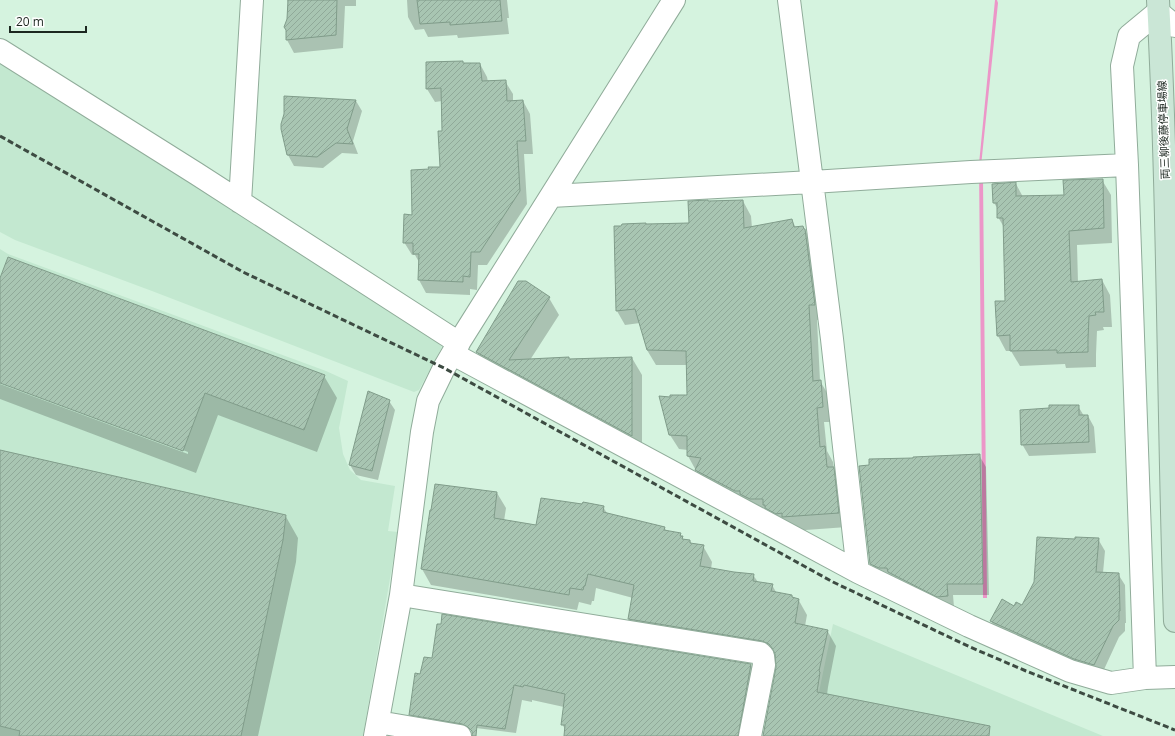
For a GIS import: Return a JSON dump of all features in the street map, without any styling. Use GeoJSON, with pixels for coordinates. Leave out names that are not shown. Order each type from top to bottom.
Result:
{"type":"FeatureCollection","features":[{"type":"Feature","properties":{"kind":"main road","name":"両三柳後藤停車場線"},"geometry":{"type":"LineString","coordinates":[[1164,13],[1175,621]]}},
{"type":"Feature","properties":{"kind":"street"},"geometry":{"type":"LineString","coordinates":[[240,202],[252,0]]}},
{"type":"Feature","properties":{"kind":"street"},"geometry":{"type":"LineString","coordinates":[[460,736],[376,729],[401,595],[422,432],[428,401],[444,368],[456,348],[674,0]]}},
{"type":"Feature","properties":{"kind":"street"},"geometry":{"type":"LineString","coordinates":[[789,0],[832,340],[858,572]]}},
{"type":"Feature","properties":{"kind":"street"},"geometry":{"type":"LineString","coordinates":[[1145,678],[1127,165],[1122,66],[1129,36],[1164,13]]}},
{"type":"Feature","properties":{"kind":"street"},"geometry":{"type":"LineString","coordinates":[[0,50],[240,202],[456,348],[858,572],[969,626],[1070,671],[1111,683],[1145,678],[1175,676]]}},
{"type":"Feature","properties":{"kind":"street"},"geometry":{"type":"LineString","coordinates":[[551,196],[981,171],[1127,165]]}},
{"type":"Feature","properties":{"kind":"street"},"geometry":{"type":"LineString","coordinates":[[401,595],[760,653],[763,656],[764,665],[750,736]]}},
{"type":"Feature","properties":{"kind":"shaded area"},"geometry":{"type":"Polygon","coordinates":[[[995,0],[997,0],[998,3],[981,166],[983,179],[987,598],[983,598],[979,164],[995,0]]]}},
{"type":"Feature","properties":{"kind":"shaded area"},"geometry":{"type":"Polygon","coordinates":[[[0,59],[432,336],[442,347],[419,390],[414,392],[15,240],[0,232],[0,59]]]}},
{"type":"Feature","properties":{"kind":"shaded area"},"geometry":{"type":"Polygon","coordinates":[[[0,249],[8,254],[326,371],[348,381],[339,428],[343,454],[350,470],[361,480],[395,486],[388,531],[398,532],[363,736],[0,736],[0,249]]]}},
{"type":"Feature","properties":{"kind":"shaded area"},"geometry":{"type":"Polygon","coordinates":[[[833,624],[1103,736],[810,736],[833,624]]]}},
{"type":"Feature","properties":{"kind":"building"},"geometry":{"type":"Polygon","coordinates":[[[288,0],[337,0],[336,35],[286,40],[286,30],[284,27],[287,19],[288,0]]]}},
{"type":"Feature","properties":{"kind":"building"},"geometry":{"type":"Polygon","coordinates":[[[417,0],[500,0],[502,21],[450,25],[450,22],[420,24],[417,0]]]}},
{"type":"Feature","properties":{"kind":"building"},"geometry":{"type":"Polygon","coordinates":[[[463,61],[463,63],[480,63],[482,81],[506,80],[507,101],[523,100],[526,141],[517,141],[520,191],[480,252],[471,252],[470,277],[463,276],[463,282],[418,280],[419,254],[413,254],[413,243],[403,243],[404,214],[412,215],[411,170],[429,169],[428,167],[440,167],[438,131],[442,131],[441,88],[426,89],[426,62],[463,61]]]}},
{"type":"Feature","properties":{"kind":"building"},"geometry":{"type":"Polygon","coordinates":[[[284,96],[356,100],[347,129],[353,144],[336,143],[317,157],[287,155],[281,129],[284,114],[284,96]]]}},
{"type":"Feature","properties":{"kind":"building"},"geometry":{"type":"Polygon","coordinates":[[[1103,179],[1104,228],[1069,231],[1071,282],[1102,279],[1104,312],[1095,312],[1096,315],[1089,316],[1088,352],[1057,353],[1057,350],[1010,351],[1010,335],[997,336],[995,301],[1005,301],[1003,218],[997,218],[997,203],[993,203],[992,184],[1016,182],[1016,196],[1064,195],[1063,180],[1103,179]]]}},
{"type":"Feature","properties":{"kind":"building"},"geometry":{"type":"Polygon","coordinates":[[[743,200],[744,228],[792,219],[794,227],[803,226],[805,229],[815,305],[809,305],[813,381],[821,380],[823,407],[817,408],[820,447],[825,446],[827,467],[834,467],[839,513],[782,517],[782,513],[776,514],[765,508],[765,505],[763,505],[763,499],[750,499],[740,494],[740,491],[735,491],[695,470],[701,458],[687,456],[687,436],[669,435],[659,396],[670,397],[670,395],[687,395],[686,351],[647,350],[635,309],[616,311],[614,226],[621,226],[622,224],[646,223],[689,223],[688,201],[743,200]]]}},
{"type":"Feature","properties":{"kind":"building"},"geometry":{"type":"Polygon","coordinates":[[[8,257],[325,375],[304,430],[205,393],[183,451],[0,383],[0,278],[8,257]]]}},
{"type":"Feature","properties":{"kind":"building"},"geometry":{"type":"Polygon","coordinates":[[[518,281],[526,281],[550,297],[509,360],[569,357],[569,359],[632,357],[632,436],[476,352],[518,281]]]}},
{"type":"Feature","properties":{"kind":"building"},"geometry":{"type":"Polygon","coordinates":[[[368,391],[390,400],[372,471],[349,465],[368,391]]]}},
{"type":"Feature","properties":{"kind":"building"},"geometry":{"type":"Polygon","coordinates":[[[1049,405],[1079,405],[1079,415],[1088,415],[1089,442],[1021,445],[1020,410],[1049,408],[1049,405]]]}},
{"type":"Feature","properties":{"kind":"building"},"geometry":{"type":"Polygon","coordinates":[[[0,450],[286,515],[283,540],[241,736],[19,736],[20,731],[0,726],[0,450]]]}},
{"type":"Feature","properties":{"kind":"building"},"geometry":{"type":"Polygon","coordinates":[[[980,454],[983,584],[947,584],[948,596],[937,597],[888,572],[887,568],[879,568],[870,564],[859,466],[869,465],[869,459],[980,454]]]}},
{"type":"Feature","properties":{"kind":"building"},"geometry":{"type":"Polygon","coordinates":[[[435,484],[497,492],[494,518],[536,525],[541,498],[582,504],[583,502],[604,506],[603,512],[665,527],[664,530],[681,533],[680,536],[683,536],[682,539],[690,540],[690,543],[704,545],[700,566],[754,574],[753,581],[773,584],[771,591],[792,595],[792,597],[799,599],[795,623],[828,630],[819,671],[817,692],[990,726],[989,736],[763,736],[776,667],[775,654],[769,644],[762,641],[628,619],[634,585],[588,574],[583,590],[570,588],[569,595],[421,569],[435,484]]]}},
{"type":"Feature","properties":{"kind":"building"},"geometry":{"type":"Polygon","coordinates":[[[1037,537],[1075,539],[1075,537],[1099,538],[1096,572],[1119,573],[1119,620],[1113,626],[1094,665],[1074,659],[990,621],[1002,599],[1014,606],[1016,602],[1022,605],[1034,582],[1037,537]]]}},
{"type":"Feature","properties":{"kind":"building"},"geometry":{"type":"Polygon","coordinates":[[[442,614],[751,664],[738,736],[564,736],[565,725],[561,725],[565,694],[524,685],[523,687],[514,685],[505,729],[477,725],[476,736],[472,736],[472,731],[462,724],[409,715],[415,673],[420,674],[424,657],[432,658],[437,624],[441,624],[442,614]]]}},
{"type":"Feature","properties":{"kind":"railway"},"geometry":{"type":"LineString","coordinates":[[0,136],[243,272],[444,368],[833,582],[970,647],[1026,671],[1175,730]]}}]}
